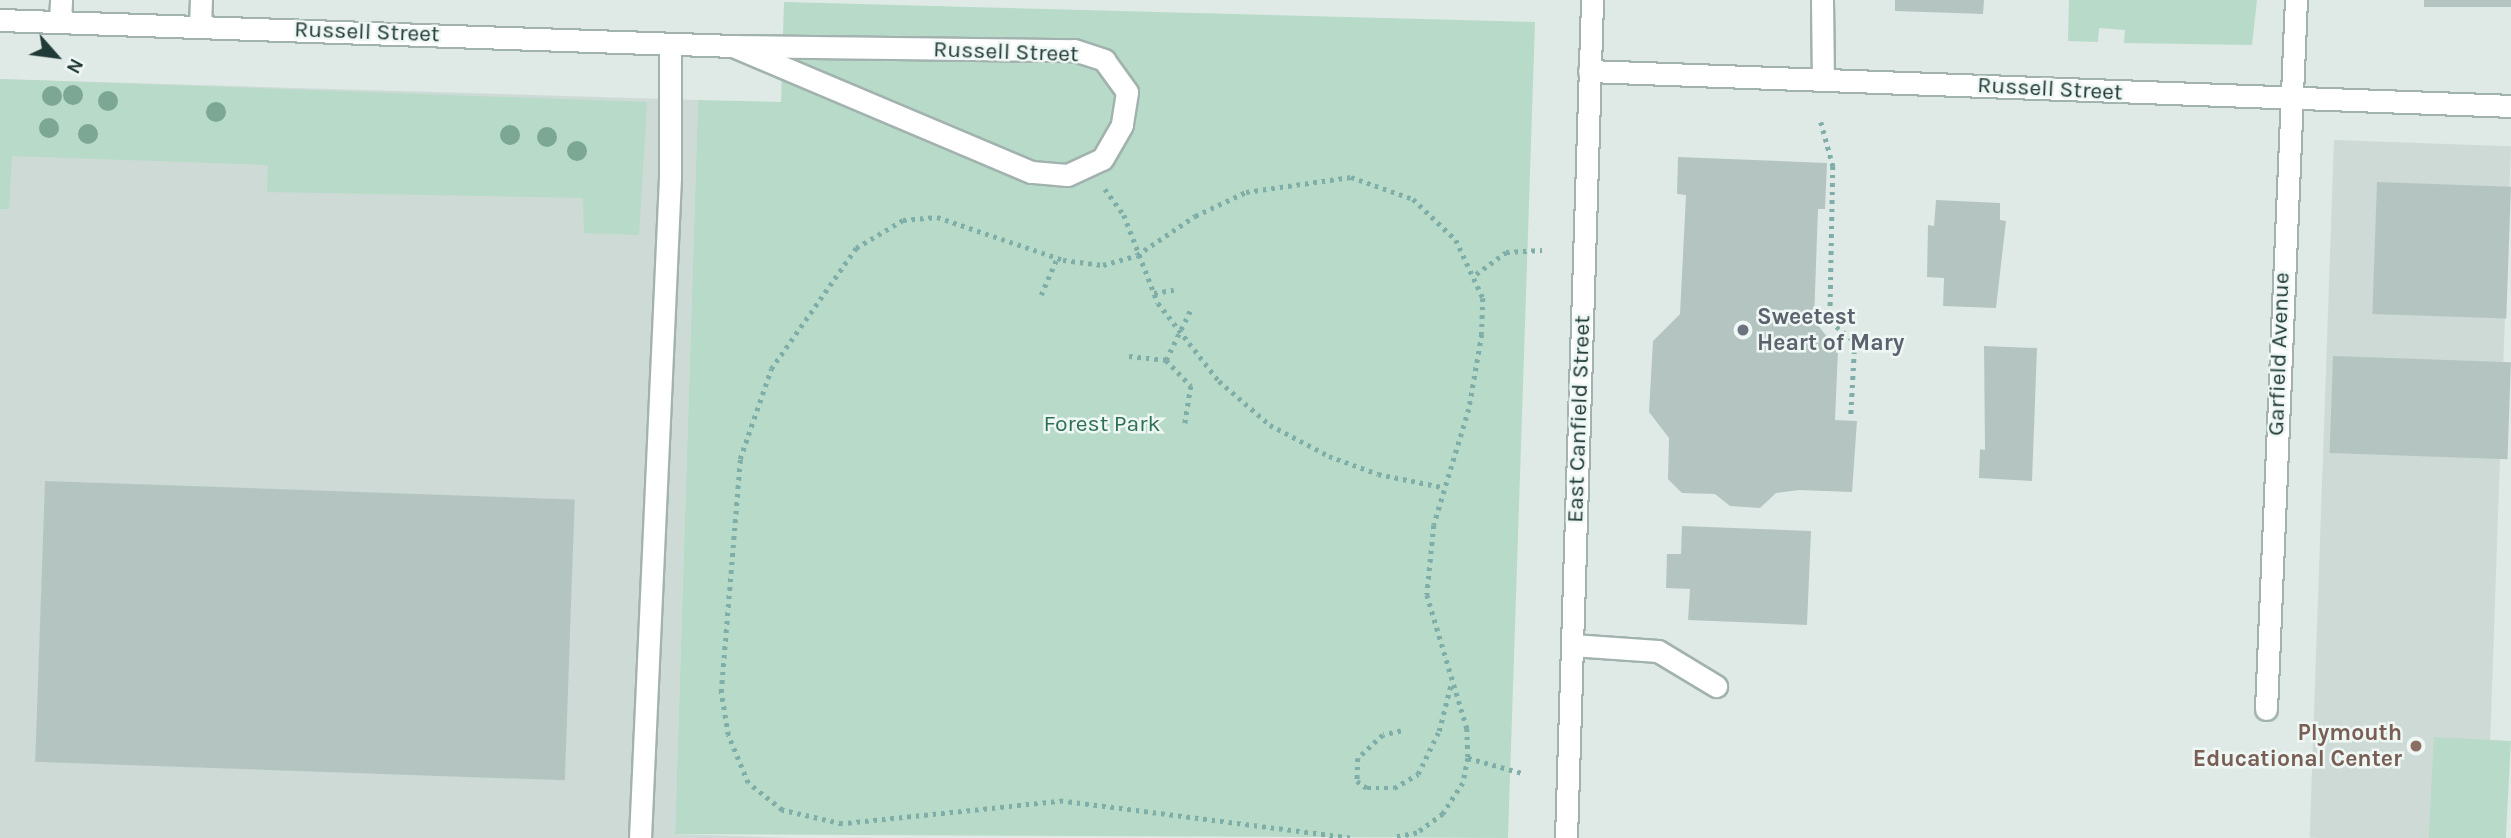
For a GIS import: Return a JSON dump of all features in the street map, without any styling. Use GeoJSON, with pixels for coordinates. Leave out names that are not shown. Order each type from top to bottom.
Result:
{"type":"FeatureCollection","features":[{"type":"Feature","properties":{"kind":"street"},"geometry":{"type":"LineString","coordinates":[[200,27],[201,0]]}},
{"type":"Feature","properties":{"kind":"street","name":"East Canfield Street"},"geometry":{"type":"LineString","coordinates":[[1566,838],[1592,0]]}},
{"type":"Feature","properties":{"kind":"street"},"geometry":{"type":"LineString","coordinates":[[1822,0],[1823,79]]}},
{"type":"Feature","properties":{"kind":"street","name":"Garfield Avenue"},"geometry":{"type":"LineString","coordinates":[[2266,709],[2288,100],[2296,0]]}},
{"type":"Feature","properties":{"kind":"street","name":"Russell Street"},"geometry":{"type":"LineString","coordinates":[[0,20],[61,10],[200,27],[733,46],[1074,50],[1104,60],[1127,92],[1122,125],[1102,159],[1068,175],[1031,172],[733,46]]}},
{"type":"Feature","properties":{"kind":"street"},"geometry":{"type":"LineString","coordinates":[[640,838],[670,177],[670,44]]}},
{"type":"Feature","properties":{"kind":"street","name":"Russell Street"},"geometry":{"type":"LineString","coordinates":[[1589,71],[2288,100],[2511,106]]}},
{"type":"Feature","properties":{"kind":"street"},"geometry":{"type":"LineString","coordinates":[[1572,645],[1658,651],[1716,686]]}},
{"type":"Feature","properties":{"kind":"path"},"geometry":{"type":"LineString","coordinates":[[1821,122],[1833,166],[1830,321],[1855,342],[1851,416]]}},
{"type":"Feature","properties":{"kind":"path"},"geometry":{"type":"LineString","coordinates":[[1087,165],[1124,215],[1137,256],[1154,293],[1180,333],[1219,381],[1270,425],[1378,474],[1442,486]]}},
{"type":"Feature","properties":{"kind":"path"},"geometry":{"type":"LineString","coordinates":[[1350,838],[1063,801],[842,824],[817,821],[767,803],[735,759],[721,692],[733,499],[756,403],[795,331],[856,248],[903,220],[951,219],[1057,258],[1103,265],[1137,256],[1195,216],[1246,192],[1351,177],[1413,200],[1457,240],[1476,274],[1483,298],[1478,370],[1442,486],[1428,559],[1427,595],[1451,683],[1467,727],[1468,758],[1463,783],[1443,814],[1417,833],[1392,838]]}},
{"type":"Feature","properties":{"kind":"path"},"geometry":{"type":"LineString","coordinates":[[1476,274],[1506,252],[1542,250]]}},
{"type":"Feature","properties":{"kind":"path"},"geometry":{"type":"LineString","coordinates":[[1041,295],[1057,258]]}},
{"type":"Feature","properties":{"kind":"path"},"geometry":{"type":"LineString","coordinates":[[1154,293],[1174,290]]}},
{"type":"Feature","properties":{"kind":"path"},"geometry":{"type":"LineString","coordinates":[[1166,360],[1190,311]]}},
{"type":"Feature","properties":{"kind":"path"},"geometry":{"type":"LineString","coordinates":[[1129,356],[1166,360],[1191,386],[1185,424]]}},
{"type":"Feature","properties":{"kind":"path"},"geometry":{"type":"LineString","coordinates":[[1401,731],[1383,736],[1358,758],[1357,781],[1367,788],[1394,788],[1423,769],[1451,683]]}},
{"type":"Feature","properties":{"kind":"path"},"geometry":{"type":"LineString","coordinates":[[1468,758],[1522,773]]}},
{"type":"Feature","properties":{"kind":"shaded area"},"geometry":{"type":"Polygon","coordinates":[[[0,79],[698,100],[675,834],[796,838],[0,838],[0,79]]]}},
{"type":"Feature","properties":{"kind":"shaded area"},"geometry":{"type":"Polygon","coordinates":[[[2334,140],[2511,146],[2487,838],[2310,838],[2334,140]]]}},
{"type":"Feature","properties":{"kind":"green space"},"geometry":{"type":"Polygon","coordinates":[[[2069,0],[2257,0],[2252,45],[2124,43],[2125,30],[2099,28],[2098,42],[2068,41],[2069,0]]]}},
{"type":"Feature","properties":{"kind":"green space","name":"Forest Park"},"geometry":{"type":"Polygon","coordinates":[[[784,2],[1535,22],[1508,838],[675,834],[698,100],[781,102],[784,2]]]}},
{"type":"Feature","properties":{"kind":"green space"},"geometry":{"type":"Polygon","coordinates":[[[0,79],[647,102],[639,235],[584,233],[583,198],[267,192],[268,165],[12,156],[9,209],[0,209],[0,79]]]}},
{"type":"Feature","properties":{"kind":"green space"},"geometry":{"type":"Polygon","coordinates":[[[2434,737],[2511,741],[2506,838],[2429,838],[2434,737]]]}},
{"type":"Feature","properties":{"kind":"building"},"geometry":{"type":"Polygon","coordinates":[[[1895,0],[1984,0],[1983,14],[1895,11],[1895,0]]]}},
{"type":"Feature","properties":{"kind":"building"},"geometry":{"type":"Polygon","coordinates":[[[2424,0],[2511,0],[2511,7],[2424,7],[2424,0]]]}},
{"type":"Feature","properties":{"kind":"building","name":"Sweetest Heart of Mary"},"geometry":{"type":"Polygon","coordinates":[[[1678,157],[1827,163],[1825,209],[1818,209],[1814,320],[1838,351],[1835,420],[1857,421],[1852,492],[1799,490],[1776,493],[1760,508],[1730,506],[1715,494],[1682,493],[1668,479],[1669,438],[1649,412],[1653,341],[1680,314],[1686,195],[1677,194],[1678,157]]]}},
{"type":"Feature","properties":{"kind":"building"},"geometry":{"type":"Polygon","coordinates":[[[2377,182],[2511,187],[2506,319],[2372,314],[2377,182]]]}},
{"type":"Feature","properties":{"kind":"building"},"geometry":{"type":"Polygon","coordinates":[[[1936,200],[2000,203],[2000,220],[2006,221],[1996,308],[1943,306],[1944,278],[1927,277],[1928,225],[1934,226],[1936,200]]]}},
{"type":"Feature","properties":{"kind":"building"},"geometry":{"type":"Polygon","coordinates":[[[1984,346],[2037,348],[2032,481],[1979,478],[1980,449],[1985,450],[1984,346]]]}},
{"type":"Feature","properties":{"kind":"building"},"geometry":{"type":"Polygon","coordinates":[[[2333,356],[2511,362],[2508,459],[2330,453],[2333,356]]]}},
{"type":"Feature","properties":{"kind":"building"},"geometry":{"type":"Polygon","coordinates":[[[45,481],[575,499],[565,780],[35,762],[45,481]]]}},
{"type":"Feature","properties":{"kind":"building"},"geometry":{"type":"Polygon","coordinates":[[[1682,526],[1811,531],[1807,625],[1688,620],[1690,589],[1666,588],[1667,554],[1681,554],[1682,526]]]}},
{"type":"Feature","properties":{"kind":"place","name":"Sweetest Heart of Mary"},"geometry":{"type":"Point","coordinates":[1743,330]}},
{"type":"Feature","properties":{"kind":"place","name":"Plymouth Educational Center"},"geometry":{"type":"Point","coordinates":[2416,746]}}]}
